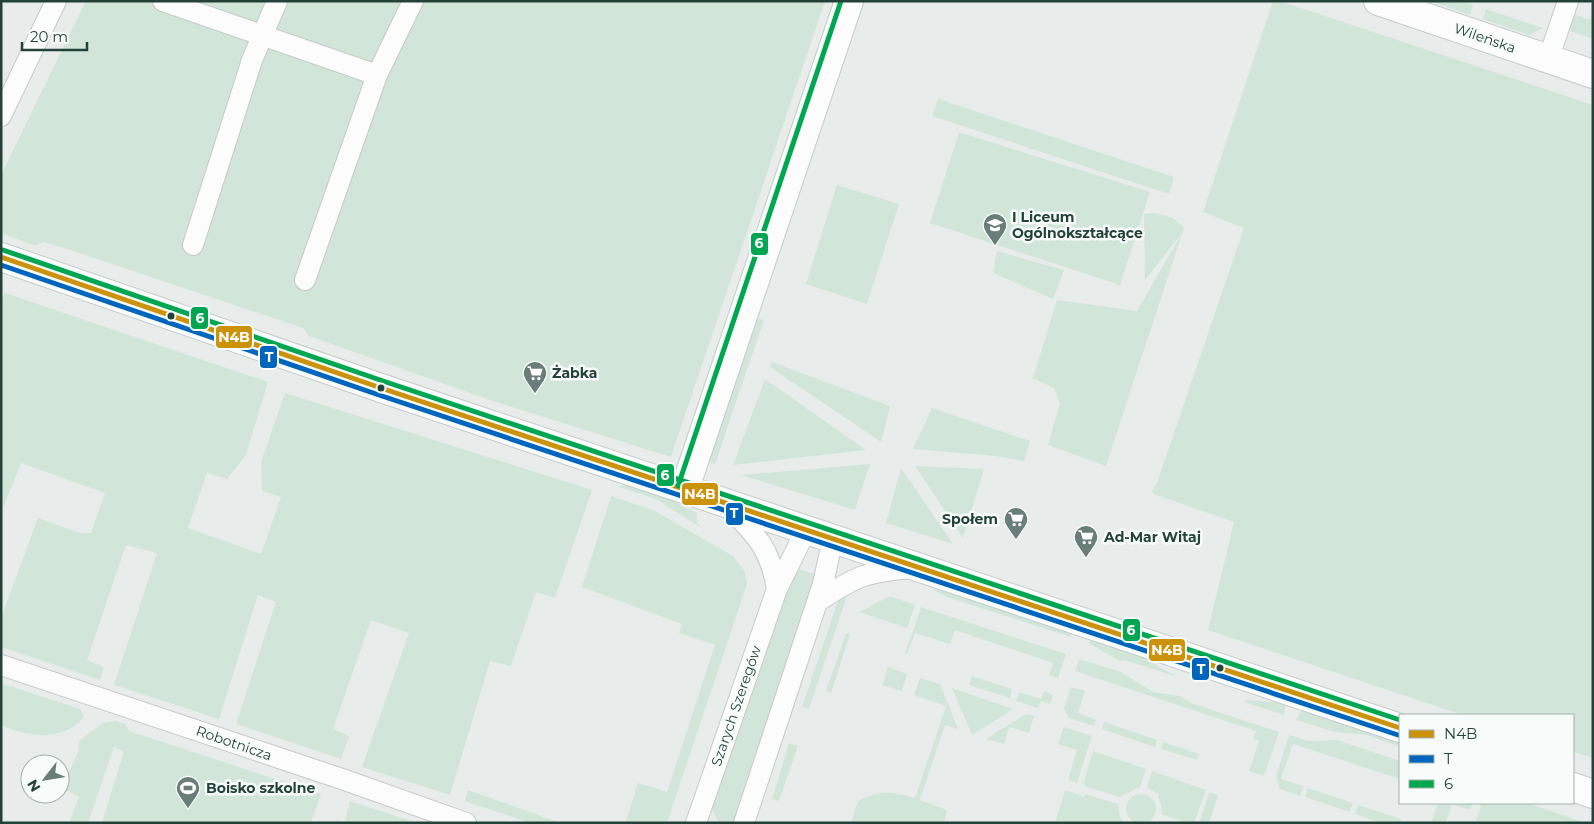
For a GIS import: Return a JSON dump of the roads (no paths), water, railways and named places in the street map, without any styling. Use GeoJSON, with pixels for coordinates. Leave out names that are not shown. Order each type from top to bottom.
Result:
{"type":"FeatureCollection","features":[{"type":"Feature","properties":{"kind":"street"},"geometry":{"type":"LineString","coordinates":[[1,116],[56,1]]}},
{"type":"Feature","properties":{"kind":"street"},"geometry":{"type":"LineString","coordinates":[[163,1],[377,75]]}},
{"type":"Feature","properties":{"kind":"street"},"geometry":{"type":"LineString","coordinates":[[193,246],[252,60],[277,1]]}},
{"type":"Feature","properties":{"kind":"street"},"geometry":{"type":"LineString","coordinates":[[305,280],[377,75],[413,1]]}},
{"type":"Feature","properties":{"kind":"street"},"geometry":{"type":"LineString","coordinates":[[685,488],[849,1]]}},
{"type":"Feature","properties":{"kind":"street","name":"Wileńska"},"geometry":{"type":"LineString","coordinates":[[1378,1],[1593,74]]}},
{"type":"Feature","properties":{"kind":"street"},"geometry":{"type":"LineString","coordinates":[[1548,60],[1568,1]]}},
{"type":"Feature","properties":{"kind":"street"},"geometry":{"type":"LineString","coordinates":[[1,257],[327,369],[1399,728]]}},
{"type":"Feature","properties":{"kind":"street"},"geometry":{"type":"LineString","coordinates":[[725,502],[765,547],[774,573],[776,589]]}},
{"type":"Feature","properties":{"kind":"street","name":"Szarych Szeregów"},"geometry":{"type":"LineString","coordinates":[[696,823],[776,589],[806,530]]}},
{"type":"Feature","properties":{"kind":"street"},"geometry":{"type":"LineString","coordinates":[[744,823],[817,602],[833,538]]}},
{"type":"Feature","properties":{"kind":"street"},"geometry":{"type":"LineString","coordinates":[[817,602],[858,577],[886,570],[920,568]]}},
{"type":"Feature","properties":{"kind":"street","name":"Robotnicza"},"geometry":{"type":"LineString","coordinates":[[1,665],[466,823]]}},
{"type":"Feature","properties":{"kind":"street"},"geometry":{"type":"LineString","coordinates":[[1574,787],[1593,794]]}},
{"type":"Feature","properties":{"kind":"place","name":"I Liceum Ogólnokształcące"},"geometry":{"type":"Point","coordinates":[995,246]}},
{"type":"Feature","properties":{"kind":"place","name":"Żabka"},"geometry":{"type":"Point","coordinates":[535,394]}},
{"type":"Feature","properties":{"kind":"place","name":"Społem"},"geometry":{"type":"Point","coordinates":[1016,540]}},
{"type":"Feature","properties":{"kind":"place","name":"Ad-Mar Witaj"},"geometry":{"type":"Point","coordinates":[1086,558]}},
{"type":"Feature","properties":{"kind":"place","name":"Boisko szkolne"},"geometry":{"type":"Point","coordinates":[188,809]}}]}
